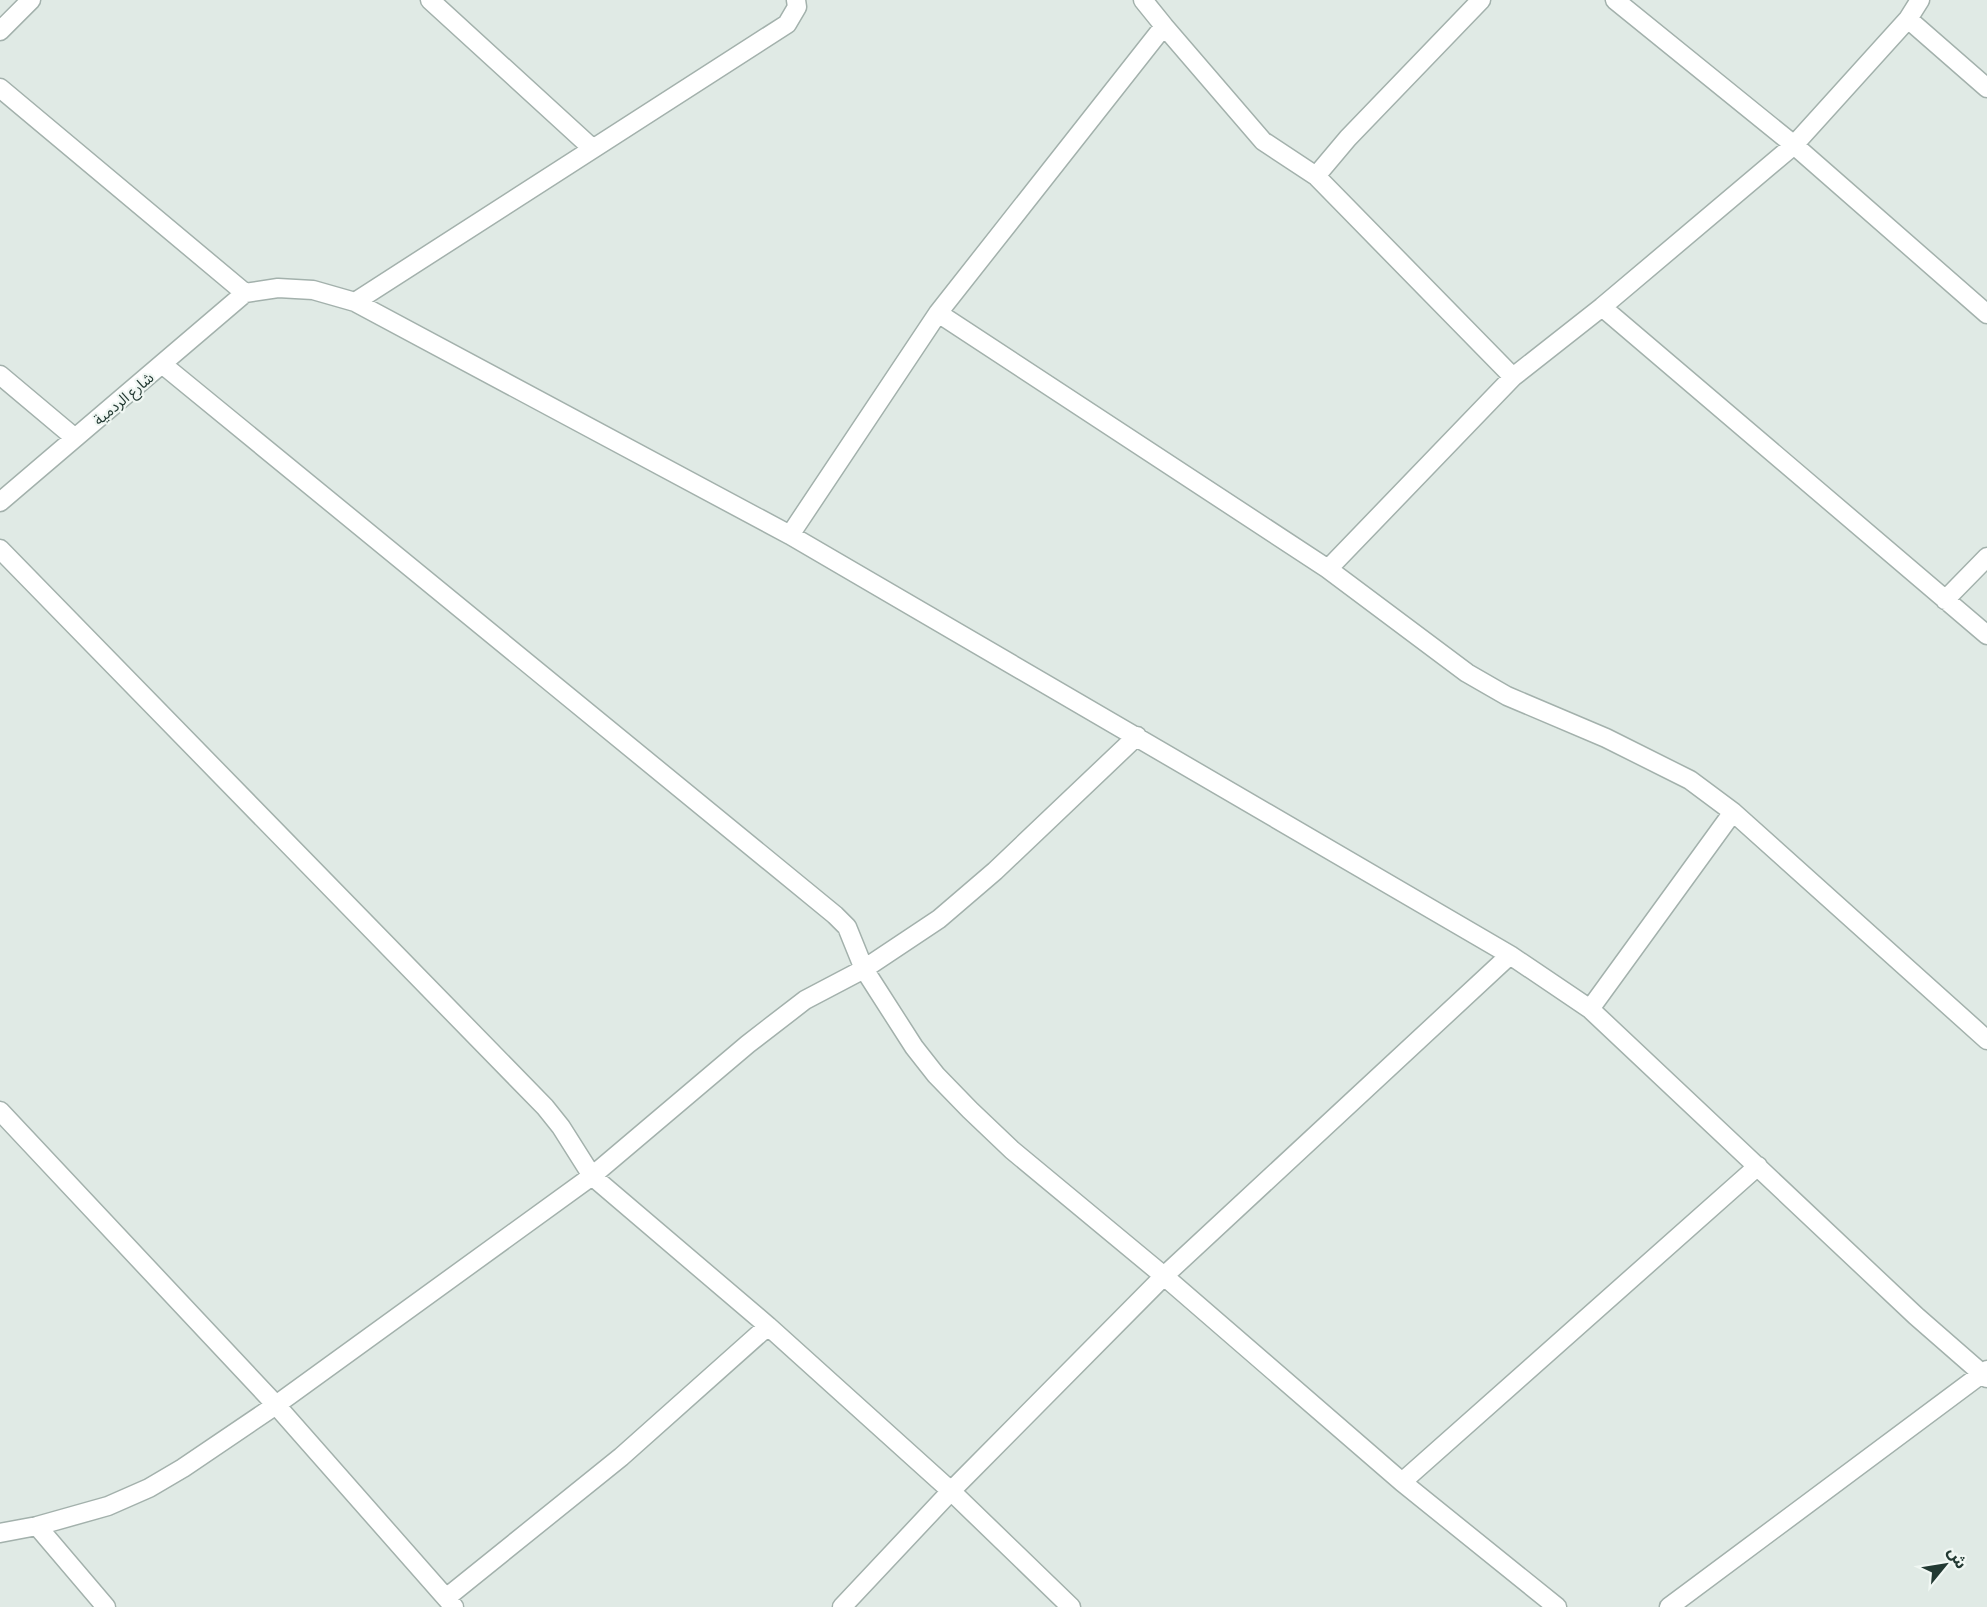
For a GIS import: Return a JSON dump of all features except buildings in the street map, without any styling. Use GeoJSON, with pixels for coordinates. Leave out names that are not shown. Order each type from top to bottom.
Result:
{"type":"FeatureCollection","features":[{"type":"Feature","properties":{"kind":"street"},"geometry":{"type":"LineString","coordinates":[[0,31],[31,0]]}},
{"type":"Feature","properties":{"kind":"street"},"geometry":{"type":"LineString","coordinates":[[430,0],[593,149]]}},
{"type":"Feature","properties":{"kind":"street"},"geometry":{"type":"LineString","coordinates":[[356,302],[787,24],[797,7],[796,0]]}},
{"type":"Feature","properties":{"kind":"street"},"geometry":{"type":"LineString","coordinates":[[1143,0],[1263,141],[1316,176],[1513,377]]}},
{"type":"Feature","properties":{"kind":"street"},"geometry":{"type":"LineString","coordinates":[[1316,176],[1348,138],[1481,0]]}},
{"type":"Feature","properties":{"kind":"street"},"geometry":{"type":"LineString","coordinates":[[1615,0],[1794,145],[1987,314]]}},
{"type":"Feature","properties":{"kind":"street"},"geometry":{"type":"LineString","coordinates":[[1328,569],[1513,377],[1602,307],[1794,145],[1908,19],[1920,0]]}},
{"type":"Feature","properties":{"kind":"street"},"geometry":{"type":"LineString","coordinates":[[1908,19],[1987,88]]}},
{"type":"Feature","properties":{"kind":"street"},"geometry":{"type":"LineString","coordinates":[[790,535],[938,313],[1164,26]]}},
{"type":"Feature","properties":{"kind":"street"},"geometry":{"type":"LineString","coordinates":[[0,88],[245,293],[278,288],[313,290],[356,302],[790,535],[1510,955],[1590,1009],[1916,1316],[1985,1373],[1669,1607]]}},
{"type":"Feature","properties":{"kind":"street","name":"شارع الردمية"},"geometry":{"type":"LineString","coordinates":[[0,502],[245,293]]}},
{"type":"Feature","properties":{"kind":"street"},"geometry":{"type":"LineString","coordinates":[[1602,307],[1987,635]]}},
{"type":"Feature","properties":{"kind":"street"},"geometry":{"type":"LineString","coordinates":[[938,313],[1328,569],[1467,674],[1507,696],[1606,738],[1689,780],[1733,812],[1987,1040]]}},
{"type":"Feature","properties":{"kind":"street"},"geometry":{"type":"LineString","coordinates":[[162,364],[826,907],[847,927],[864,969],[914,1047],[936,1075],[970,1110],[1012,1150],[1164,1276],[1402,1482],[1557,1607]]}},
{"type":"Feature","properties":{"kind":"street"},"geometry":{"type":"LineString","coordinates":[[0,375],[75,438]]}},
{"type":"Feature","properties":{"kind":"street"},"geometry":{"type":"LineString","coordinates":[[0,549],[545,1107],[561,1127],[592,1176],[768,1326],[951,1491],[1071,1607]]}},
{"type":"Feature","properties":{"kind":"street"},"geometry":{"type":"LineString","coordinates":[[1945,600],[1987,557]]}},
{"type":"Feature","properties":{"kind":"street"},"geometry":{"type":"LineString","coordinates":[[0,1533],[37,1526],[108,1506],[149,1488],[183,1468],[276,1405],[592,1176],[780,1018],[805,1000],[864,969],[947,912],[995,871],[1137,736]]}},
{"type":"Feature","properties":{"kind":"street"},"geometry":{"type":"LineString","coordinates":[[1590,1009],[1733,812]]}},
{"type":"Feature","properties":{"kind":"street"},"geometry":{"type":"LineString","coordinates":[[842,1607],[951,1491],[1164,1276],[1510,955]]}},
{"type":"Feature","properties":{"kind":"street"},"geometry":{"type":"LineString","coordinates":[[0,1111],[276,1405],[450,1602],[621,1457],[768,1326]]}},
{"type":"Feature","properties":{"kind":"street"},"geometry":{"type":"LineString","coordinates":[[1402,1482],[1758,1166]]}},
{"type":"Feature","properties":{"kind":"street"},"geometry":{"type":"LineString","coordinates":[[37,1526],[106,1607]]}}]}
